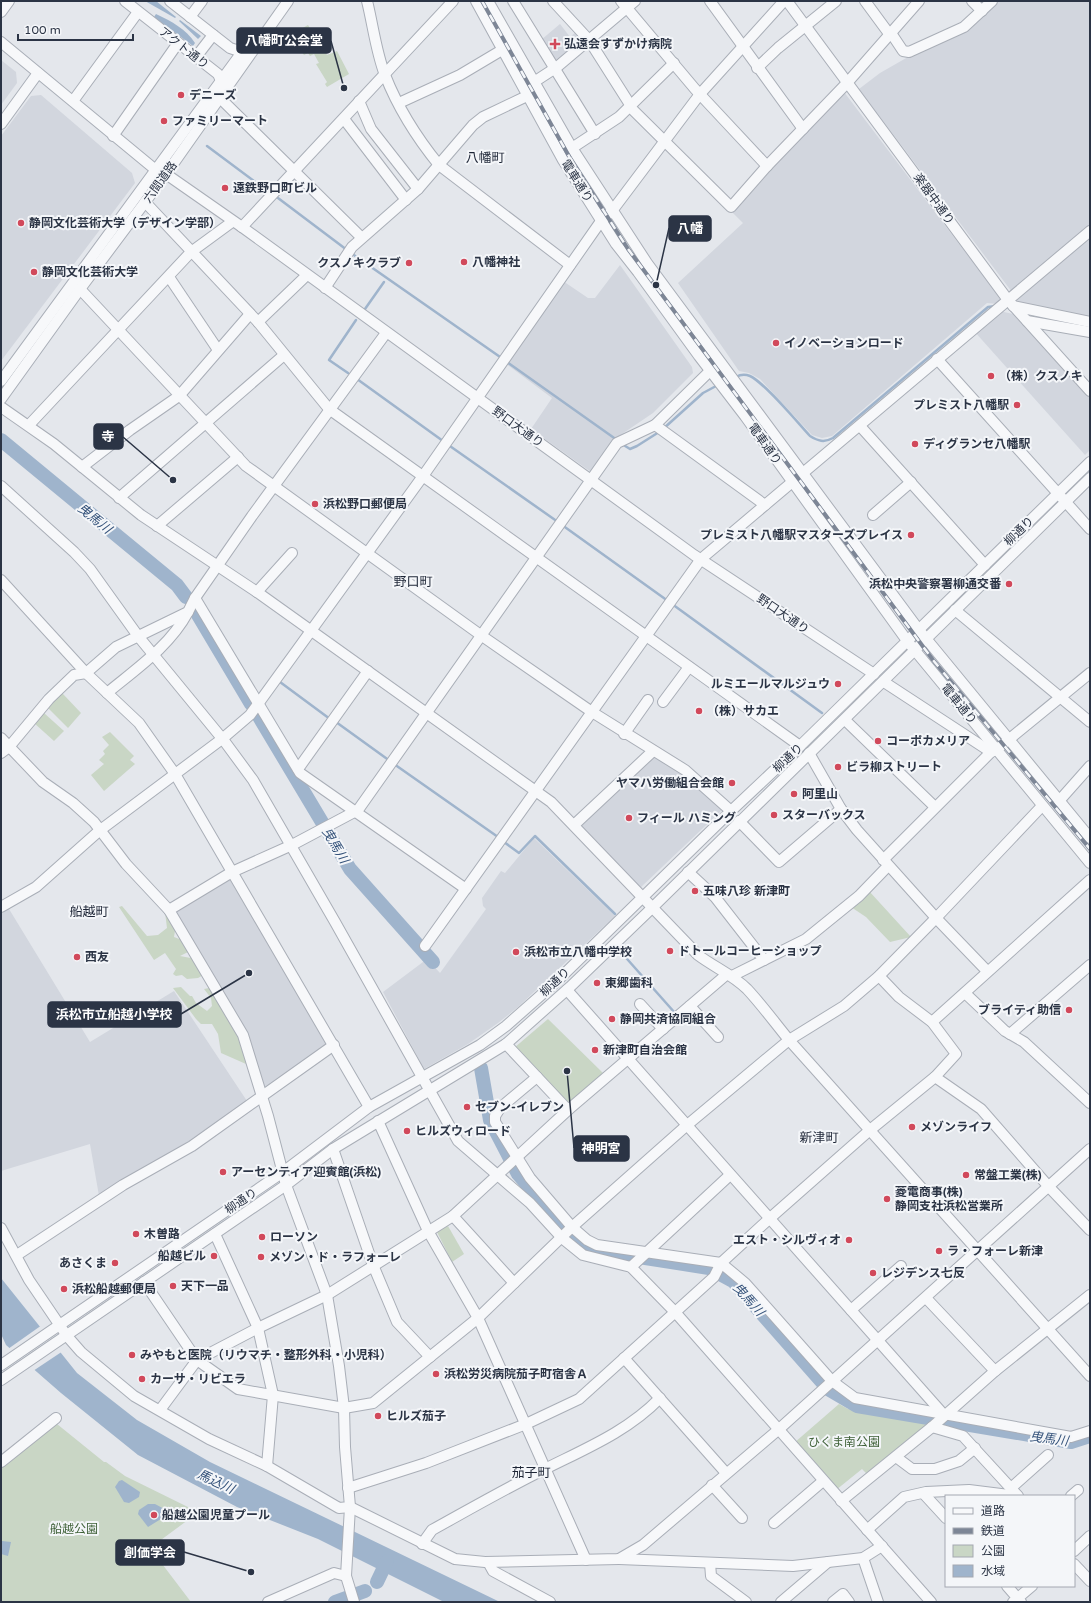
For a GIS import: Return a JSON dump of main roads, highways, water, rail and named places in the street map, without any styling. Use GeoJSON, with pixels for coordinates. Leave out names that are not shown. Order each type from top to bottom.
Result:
{"type":"FeatureCollection","features":[{"type":"Feature","properties":{"kind":"water"},"geometry":{"type":"Polygon","coordinates":[[[145,1],[156,1],[176,17],[175,18],[145,1]]]}},
{"type":"Feature","properties":{"kind":"water"},"geometry":{"type":"Polygon","coordinates":[[[156,14],[183,30],[195,43],[193,46],[154,17],[156,14]]]}},
{"type":"Feature","properties":{"kind":"water"},"geometry":{"type":"Polygon","coordinates":[[[180,20],[201,36],[198,39],[179,21],[180,20]]]}},
{"type":"Feature","properties":{"kind":"water","name":"馬込川"},"geometry":{"type":"Polygon","coordinates":[[[1,1278],[77,1373],[137,1420],[210,1462],[500,1602],[444,1602],[318,1539],[237,1507],[138,1455],[61,1393],[6,1345],[1,1334],[1,1278]]]}},
{"type":"Feature","properties":{"kind":"water","name":"船越公園児童プール"},"geometry":{"type":"Polygon","coordinates":[[[122,1480],[140,1492],[139,1497],[129,1503],[124,1502],[115,1487],[119,1481],[122,1480]]]}},
{"type":"Feature","properties":{"kind":"water","name":"船越公園児童プール"},"geometry":{"type":"Polygon","coordinates":[[[148,1504],[155,1504],[168,1511],[169,1514],[148,1527],[138,1514],[139,1510],[148,1504]]]}},
{"type":"Feature","properties":{"kind":"water"},"geometry":{"type":"Polygon","coordinates":[[[2,1541],[11,1542],[8,1556],[1,1554],[2,1541]]]}},
{"type":"Feature","properties":{"kind":"waterway"},"geometry":{"type":"LineString","coordinates":[[207,146],[270,193]]}},
{"type":"Feature","properties":{"kind":"waterway"},"geometry":{"type":"LineString","coordinates":[[274,195],[347,250]]}},
{"type":"Feature","properties":{"kind":"waterway"},"geometry":{"type":"LineString","coordinates":[[351,253],[503,359]]}},
{"type":"Feature","properties":{"kind":"waterway"},"geometry":{"type":"LineString","coordinates":[[365,309],[384,282]]}},
{"type":"Feature","properties":{"kind":"waterway"},"geometry":{"type":"LineString","coordinates":[[736,377],[746,375],[756,380],[772,394],[810,436],[824,441],[833,438],[988,307],[996,306]]}},
{"type":"Feature","properties":{"kind":"waterway"},"geometry":{"type":"LineString","coordinates":[[348,373],[329,360],[356,320]]}},
{"type":"Feature","properties":{"kind":"waterway"},"geometry":{"type":"LineString","coordinates":[[507,362],[617,440]]}},
{"type":"Feature","properties":{"kind":"waterway"},"geometry":{"type":"LineString","coordinates":[[357,379],[443,441]]}},
{"type":"Feature","properties":{"kind":"waterway"},"geometry":{"type":"LineString","coordinates":[[663,429],[703,393],[718,385]]}},
{"type":"Feature","properties":{"kind":"waterway"},"geometry":{"type":"LineString","coordinates":[[622,444],[630,449],[659,432]]}},
{"type":"Feature","properties":{"kind":"waterway","name":"曳馬川"},"geometry":{"type":"LineString","coordinates":[[1,440],[177,585],[186,597]]}},
{"type":"Feature","properties":{"kind":"waterway"},"geometry":{"type":"LineString","coordinates":[[447,444],[558,522]]}},
{"type":"Feature","properties":{"kind":"waterway"},"geometry":{"type":"LineString","coordinates":[[562,525],[668,601]]}},
{"type":"Feature","properties":{"kind":"waterway"},"geometry":{"type":"LineString","coordinates":[[672,604],[822,713]]}},
{"type":"Feature","properties":{"kind":"waterway","name":"曳馬川"},"geometry":{"type":"LineString","coordinates":[[198,615],[251,704]]}},
{"type":"Feature","properties":{"kind":"waterway"},"geometry":{"type":"LineString","coordinates":[[280,682],[330,719]]}},
{"type":"Feature","properties":{"kind":"waterway","name":"曳馬川"},"geometry":{"type":"LineString","coordinates":[[258,715],[350,869],[433,962]]}},
{"type":"Feature","properties":{"kind":"waterway"},"geometry":{"type":"LineString","coordinates":[[336,722],[390,761]]}},
{"type":"Feature","properties":{"kind":"waterway"},"geometry":{"type":"LineString","coordinates":[[394,764],[498,837]]}},
{"type":"Feature","properties":{"kind":"waterway"},"geometry":{"type":"LineString","coordinates":[[504,842],[519,853],[535,836],[615,914]]}},
{"type":"Feature","properties":{"kind":"waterway"},"geometry":{"type":"LineString","coordinates":[[620,951],[675,1013]]}},
{"type":"Feature","properties":{"kind":"waterway","name":"曳馬川"},"geometry":{"type":"LineString","coordinates":[[481,1068],[490,1120],[518,1174],[572,1236],[583,1244],[594,1250],[709,1268],[733,1281],[828,1389],[857,1406],[1071,1442],[1090,1436]]}},
{"type":"Feature","properties":{"kind":"waterway"},"geometry":{"type":"LineString","coordinates":[[377,1582],[387,1561]]}},
{"type":"Feature","properties":{"kind":"waterway"},"geometry":{"type":"LineString","coordinates":[[335,1602],[365,1591]]}},
{"type":"Feature","properties":{"kind":"railway"},"geometry":{"type":"LineString","coordinates":[[482,1],[570,158],[628,249],[933,660],[1090,849]]}},
{"type":"Feature","properties":{"kind":"place","name":"弘遠会すずかけ病院"},"geometry":{"type":"Point","coordinates":[555,44]}},
{"type":"Feature","properties":{"kind":"place","name":"八幡町公会堂"},"geometry":{"type":"Point","coordinates":[344,88]}},
{"type":"Feature","properties":{"kind":"place","name":"デニーズ"},"geometry":{"type":"Point","coordinates":[181,95]}},
{"type":"Feature","properties":{"kind":"place","name":"ファミリーマート"},"geometry":{"type":"Point","coordinates":[164,121]}},
{"type":"Feature","properties":{"kind":"place","name":"遠鉄野口町ビル"},"geometry":{"type":"Point","coordinates":[225,188]}},
{"type":"Feature","properties":{"kind":"place","name":"静岡文化芸術大学（デザイン学部）"},"geometry":{"type":"Point","coordinates":[21,223]}},
{"type":"Feature","properties":{"kind":"place","name":"八幡神社"},"geometry":{"type":"Point","coordinates":[464,262]}},
{"type":"Feature","properties":{"kind":"place","name":"クスノキクラブ"},"geometry":{"type":"Point","coordinates":[409,263]}},
{"type":"Feature","properties":{"kind":"place","name":"静岡文化芸術大学"},"geometry":{"type":"Point","coordinates":[34,272]}},
{"type":"Feature","properties":{"kind":"place","name":"八幡"},"geometry":{"type":"Point","coordinates":[656,285]}},
{"type":"Feature","properties":{"kind":"place","name":"イノベーションロード"},"geometry":{"type":"Point","coordinates":[776,343]}},
{"type":"Feature","properties":{"kind":"place","name":"（株）クスノキ"},"geometry":{"type":"Point","coordinates":[991,376]}},
{"type":"Feature","properties":{"kind":"place","name":"プレミスト八幡駅"},"geometry":{"type":"Point","coordinates":[1017,405]}},
{"type":"Feature","properties":{"kind":"place","name":"ディグランセ八幡駅"},"geometry":{"type":"Point","coordinates":[915,444]}},
{"type":"Feature","properties":{"kind":"place","name":"寺"},"geometry":{"type":"Point","coordinates":[173,480]}},
{"type":"Feature","properties":{"kind":"place","name":"浜松野口郵便局"},"geometry":{"type":"Point","coordinates":[315,504]}},
{"type":"Feature","properties":{"kind":"place","name":"プレミスト八幡駅マスターズプレイス"},"geometry":{"type":"Point","coordinates":[911,535]}},
{"type":"Feature","properties":{"kind":"place","name":"浜松中央警察署柳通交番"},"geometry":{"type":"Point","coordinates":[1009,584]}},
{"type":"Feature","properties":{"kind":"place","name":"ルミエールマルジュウ"},"geometry":{"type":"Point","coordinates":[838,684]}},
{"type":"Feature","properties":{"kind":"place","name":"（株）サカエ"},"geometry":{"type":"Point","coordinates":[699,711]}},
{"type":"Feature","properties":{"kind":"place","name":"コーポカメリア"},"geometry":{"type":"Point","coordinates":[878,741]}},
{"type":"Feature","properties":{"kind":"place","name":"ビラ柳ストリート"},"geometry":{"type":"Point","coordinates":[838,767]}},
{"type":"Feature","properties":{"kind":"place","name":"ヤマハ労働組合会館"},"geometry":{"type":"Point","coordinates":[732,783]}},
{"type":"Feature","properties":{"kind":"place","name":"阿里山"},"geometry":{"type":"Point","coordinates":[794,794]}},
{"type":"Feature","properties":{"kind":"place","name":"スターバックス"},"geometry":{"type":"Point","coordinates":[774,815]}},
{"type":"Feature","properties":{"kind":"place","name":"フィール ハミング"},"geometry":{"type":"Point","coordinates":[629,818]}},
{"type":"Feature","properties":{"kind":"place","name":"五味八珍 新津町"},"geometry":{"type":"Point","coordinates":[695,891]}},
{"type":"Feature","properties":{"kind":"place","name":"ドトールコーヒーショップ"},"geometry":{"type":"Point","coordinates":[670,951]}},
{"type":"Feature","properties":{"kind":"place","name":"浜松市立八幡中学校"},"geometry":{"type":"Point","coordinates":[516,952]}},
{"type":"Feature","properties":{"kind":"place","name":"西友"},"geometry":{"type":"Point","coordinates":[77,957]}},
{"type":"Feature","properties":{"kind":"place","name":"浜松市立船越小学校"},"geometry":{"type":"Point","coordinates":[249,973]}},
{"type":"Feature","properties":{"kind":"place","name":"東郷歯科"},"geometry":{"type":"Point","coordinates":[597,983]}},
{"type":"Feature","properties":{"kind":"place","name":"ブライティ助信"},"geometry":{"type":"Point","coordinates":[1069,1010]}},
{"type":"Feature","properties":{"kind":"place","name":"静岡共済協同組合"},"geometry":{"type":"Point","coordinates":[612,1019]}},
{"type":"Feature","properties":{"kind":"place","name":"新津町自治会館"},"geometry":{"type":"Point","coordinates":[595,1050]}},
{"type":"Feature","properties":{"kind":"place","name":"神明宮"},"geometry":{"type":"Point","coordinates":[567,1071]}},
{"type":"Feature","properties":{"kind":"place","name":"セブン-イレブン"},"geometry":{"type":"Point","coordinates":[467,1107]}},
{"type":"Feature","properties":{"kind":"place","name":"メゾンライフ"},"geometry":{"type":"Point","coordinates":[912,1127]}},
{"type":"Feature","properties":{"kind":"place","name":"ヒルズウィロード"},"geometry":{"type":"Point","coordinates":[407,1131]}},
{"type":"Feature","properties":{"kind":"place","name":"アーセンティア迎賓館(浜松)"},"geometry":{"type":"Point","coordinates":[223,1172]}},
{"type":"Feature","properties":{"kind":"place","name":"常盤工業(株)"},"geometry":{"type":"Point","coordinates":[966,1175]}},
{"type":"Feature","properties":{"kind":"place","name":"菱電商事(株) 静岡支社浜松営業所"},"geometry":{"type":"Point","coordinates":[887,1199]}},
{"type":"Feature","properties":{"kind":"place","name":"木曽路"},"geometry":{"type":"Point","coordinates":[136,1234]}},
{"type":"Feature","properties":{"kind":"place","name":"ローソン"},"geometry":{"type":"Point","coordinates":[262,1237]}},
{"type":"Feature","properties":{"kind":"place","name":"エスト・シルヴィオ"},"geometry":{"type":"Point","coordinates":[849,1240]}},
{"type":"Feature","properties":{"kind":"place","name":"ラ・フォーレ新津"},"geometry":{"type":"Point","coordinates":[939,1251]}},
{"type":"Feature","properties":{"kind":"place","name":"船越ビル"},"geometry":{"type":"Point","coordinates":[214,1256]}},
{"type":"Feature","properties":{"kind":"place","name":"メゾン・ド・ラフォーレ"},"geometry":{"type":"Point","coordinates":[261,1257]}},
{"type":"Feature","properties":{"kind":"place","name":"あさくま"},"geometry":{"type":"Point","coordinates":[115,1263]}},
{"type":"Feature","properties":{"kind":"place","name":"レジデンス七反"},"geometry":{"type":"Point","coordinates":[873,1273]}},
{"type":"Feature","properties":{"kind":"place","name":"天下一品"},"geometry":{"type":"Point","coordinates":[173,1286]}},
{"type":"Feature","properties":{"kind":"place","name":"浜松船越郵便局"},"geometry":{"type":"Point","coordinates":[64,1289]}},
{"type":"Feature","properties":{"kind":"place","name":"みやもと医院（リウマチ・整形外科・小児科）"},"geometry":{"type":"Point","coordinates":[132,1355]}},
{"type":"Feature","properties":{"kind":"place","name":"浜松労災病院茄子町宿舎Ａ"},"geometry":{"type":"Point","coordinates":[436,1374]}},
{"type":"Feature","properties":{"kind":"place","name":"カーサ・リビエラ"},"geometry":{"type":"Point","coordinates":[142,1379]}},
{"type":"Feature","properties":{"kind":"place","name":"ヒルズ茄子"},"geometry":{"type":"Point","coordinates":[378,1416]}},
{"type":"Feature","properties":{"kind":"place","name":"船越公園児童プール"},"geometry":{"type":"Point","coordinates":[154,1515]}},
{"type":"Feature","properties":{"kind":"place","name":"創価学会"},"geometry":{"type":"Point","coordinates":[251,1572]}},
{"type":"Feature","properties":{"kind":"district","name":"八幡町"},"geometry":{"type":"Point","coordinates":[485,157]}},
{"type":"Feature","properties":{"kind":"district","name":"野口町"},"geometry":{"type":"Point","coordinates":[413,581]}},
{"type":"Feature","properties":{"kind":"district","name":"船越町"},"geometry":{"type":"Point","coordinates":[89,911]}},
{"type":"Feature","properties":{"kind":"district","name":"新津町"},"geometry":{"type":"Point","coordinates":[819,1137]}},
{"type":"Feature","properties":{"kind":"district","name":"茄子町"},"geometry":{"type":"Point","coordinates":[531,1472]}},
{"type":"Feature","properties":{"kind":"park label","name":"ひくま南公園"},"geometry":{"type":"Point","coordinates":[844,1442]}},
{"type":"Feature","properties":{"kind":"park label","name":"船越公園"},"geometry":{"type":"Point","coordinates":[74,1529]}}]}
